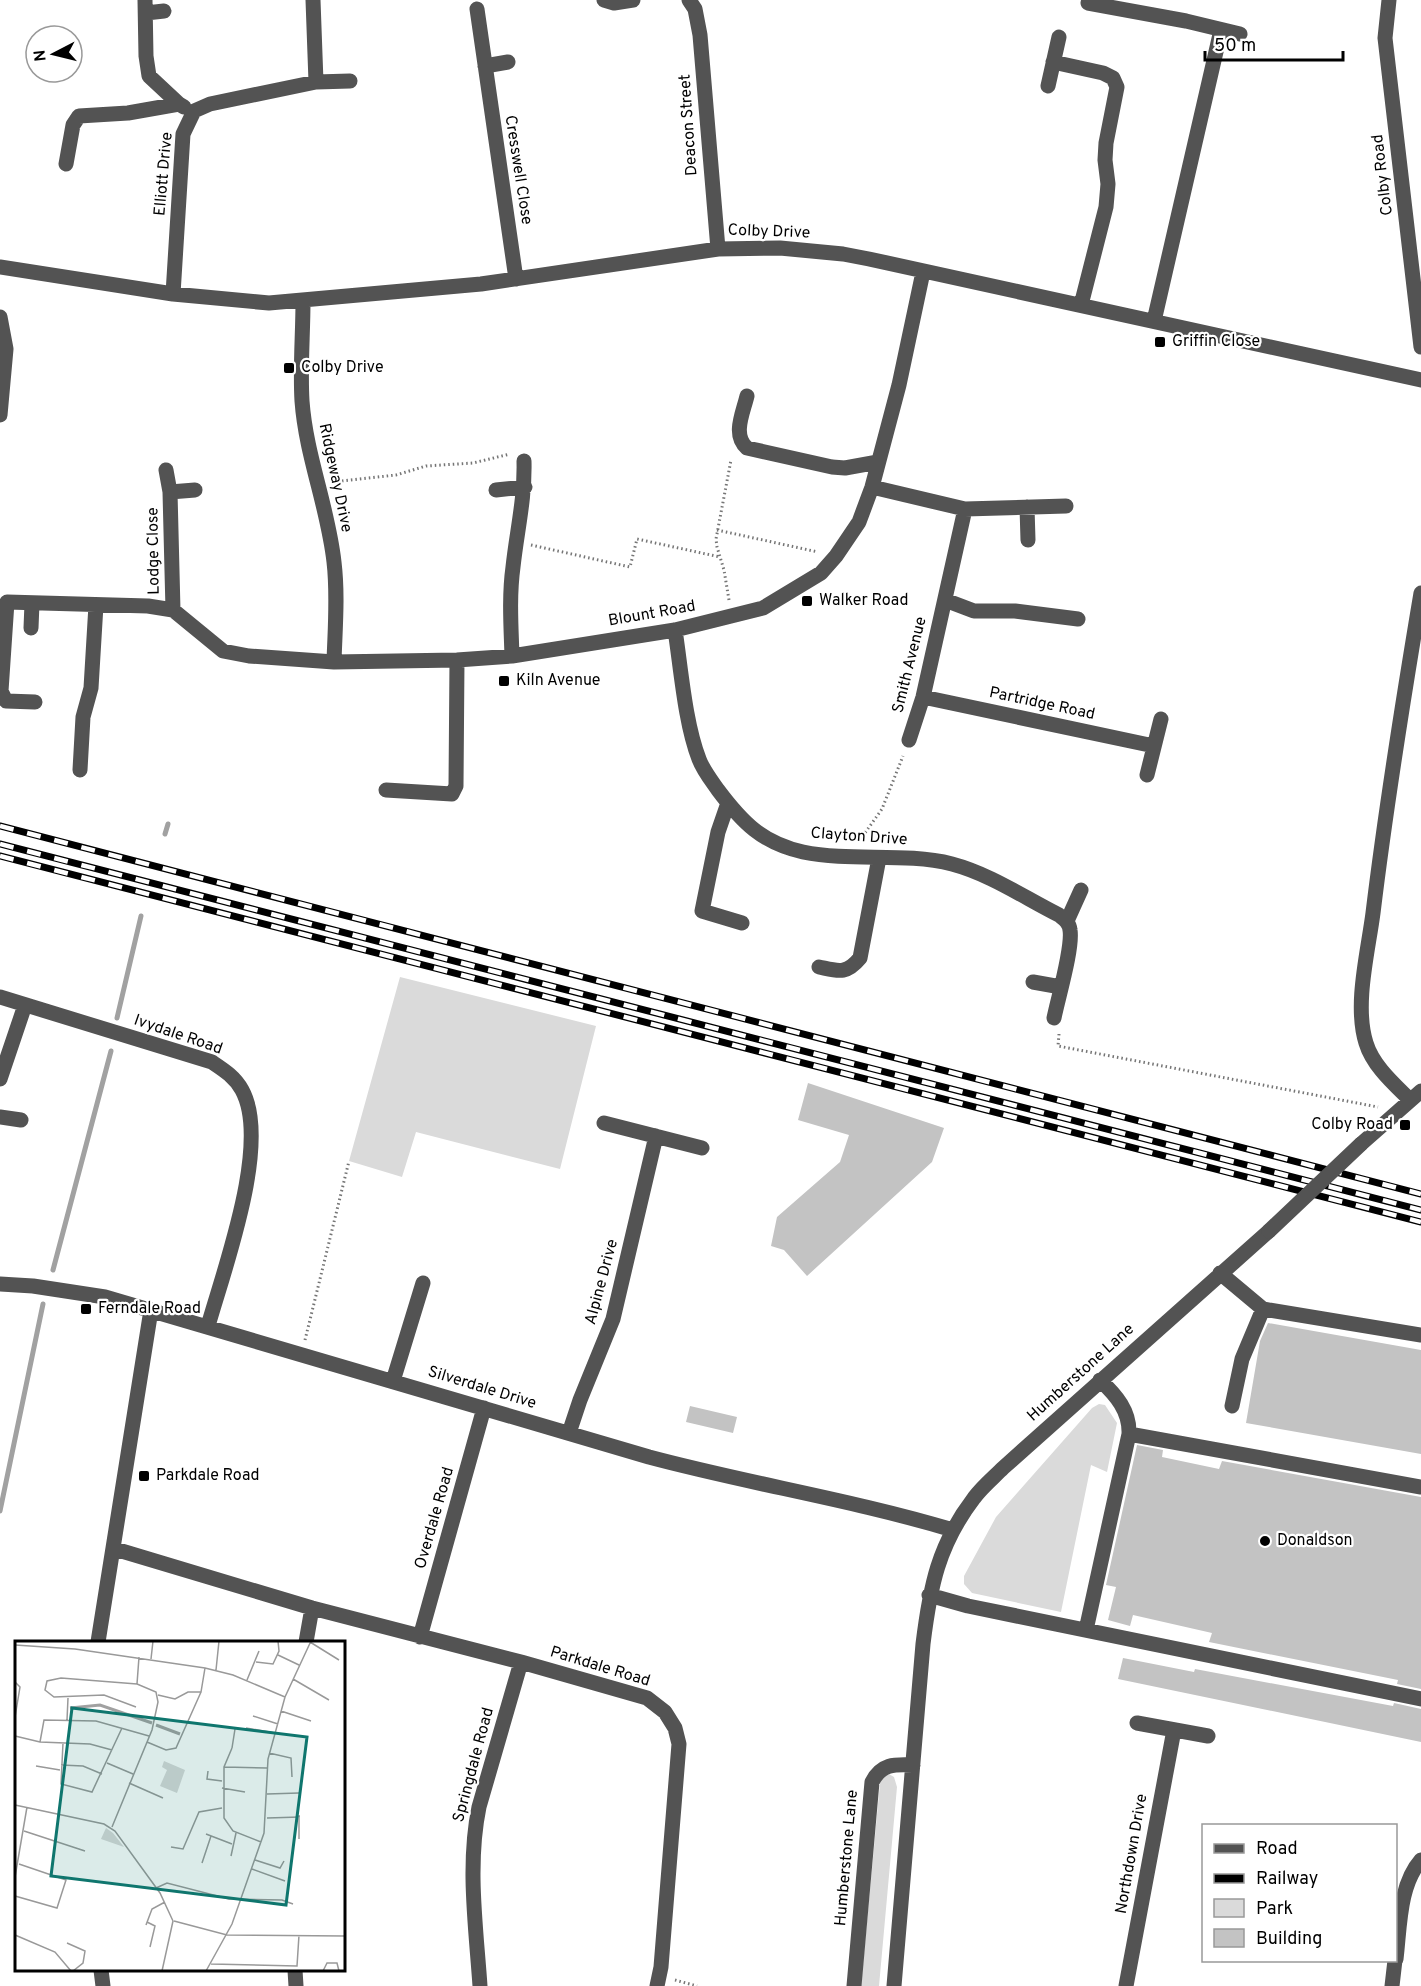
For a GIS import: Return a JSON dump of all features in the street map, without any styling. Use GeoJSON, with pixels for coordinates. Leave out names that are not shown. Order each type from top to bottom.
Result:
{"type":"FeatureCollection","features":[{"type":"Feature","properties":{"kind":"street"},"geometry":{"type":"LineString","coordinates":[[314,0],[316,82]]}},
{"type":"Feature","properties":{"kind":"street"},"geometry":{"type":"LineString","coordinates":[[604,0],[614,3],[633,0]]}},
{"type":"Feature","properties":{"kind":"street","name":"Deacon Street"},"geometry":{"type":"LineString","coordinates":[[689,0],[695,9],[700,35],[718,249]]}},
{"type":"Feature","properties":{"kind":"street","name":"Colby Road"},"geometry":{"type":"LineString","coordinates":[[1389,0],[1384,38],[1421,347]]}},
{"type":"Feature","properties":{"kind":"street"},"geometry":{"type":"LineString","coordinates":[[1088,3],[1186,21],[1203,27],[1240,34]]}},
{"type":"Feature","properties":{"kind":"street"},"geometry":{"type":"LineString","coordinates":[[164,11],[146,6],[146,56],[149,76],[179,104],[194,111],[210,104],[316,82],[350,81]]}},
{"type":"Feature","properties":{"kind":"street","name":"Cresswell Close"},"geometry":{"type":"LineString","coordinates":[[477,9],[516,279]]}},
{"type":"Feature","properties":{"kind":"street"},"geometry":{"type":"LineString","coordinates":[[1154,321],[1221,30]]}},
{"type":"Feature","properties":{"kind":"street"},"geometry":{"type":"LineString","coordinates":[[1048,86],[1059,37]]}},
{"type":"Feature","properties":{"kind":"street"},"geometry":{"type":"LineString","coordinates":[[485,66],[508,62]]}},
{"type":"Feature","properties":{"kind":"street"},"geometry":{"type":"LineString","coordinates":[[1053,62],[1103,73],[1113,78],[1117,87],[1106,142],[1105,160],[1108,184],[1106,207],[1081,305]]}},
{"type":"Feature","properties":{"kind":"street"},"geometry":{"type":"LineString","coordinates":[[66,164],[73,125],[79,116],[128,113],[179,104]]}},
{"type":"Feature","properties":{"kind":"street","name":"Elliott Drive"},"geometry":{"type":"LineString","coordinates":[[173,294],[183,134],[194,111]]}},
{"type":"Feature","properties":{"kind":"street","name":"Colby Drive"},"geometry":{"type":"LineString","coordinates":[[0,267],[173,294],[269,303],[516,279],[718,249],[780,248],[843,254],[1421,380]]}},
{"type":"Feature","properties":{"kind":"street","name":"Blount Road"},"geometry":{"type":"LineString","coordinates":[[173,610],[223,651],[249,656],[334,662],[457,660],[512,656],[675,630],[763,608],[821,573],[836,556],[859,522],[872,487],[899,385],[923,272]]}},
{"type":"Feature","properties":{"kind":"street","name":"Ridgeway Drive"},"geometry":{"type":"LineString","coordinates":[[303,301],[302,400],[334,562],[336,597],[334,662]]}},
{"type":"Feature","properties":{"kind":"street"},"geometry":{"type":"LineString","coordinates":[[0,317],[6,349],[0,415]]}},
{"type":"Feature","properties":{"kind":"street"},"geometry":{"type":"LineString","coordinates":[[747,396],[739,433],[742,444],[747,448],[832,467],[845,468],[878,462]]}},
{"type":"Feature","properties":{"kind":"street"},"geometry":{"type":"LineString","coordinates":[[512,656],[513,567],[525,487],[524,461]]}},
{"type":"Feature","properties":{"kind":"street","name":"Lodge Close"},"geometry":{"type":"LineString","coordinates":[[166,470],[170,492],[173,610]]}},
{"type":"Feature","properties":{"kind":"street"},"geometry":{"type":"LineString","coordinates":[[496,490],[525,487]]}},
{"type":"Feature","properties":{"kind":"street"},"geometry":{"type":"LineString","coordinates":[[872,487],[965,509],[1066,506]]}},
{"type":"Feature","properties":{"kind":"street","name":"Lodge Close"},"geometry":{"type":"LineString","coordinates":[[170,492],[195,490]]}},
{"type":"Feature","properties":{"kind":"street"},"geometry":{"type":"LineString","coordinates":[[1027,507],[1028,540]]}},
{"type":"Feature","properties":{"kind":"street","name":"Smith Avenue"},"geometry":{"type":"LineString","coordinates":[[909,740],[923,697],[965,509]]}},
{"type":"Feature","properties":{"kind":"street"},"geometry":{"type":"LineString","coordinates":[[1415,1096],[1381,1069],[1366,1045],[1361,1016],[1383,832],[1421,593]]}},
{"type":"Feature","properties":{"kind":"street","name":"Smith Avenue"},"geometry":{"type":"LineString","coordinates":[[945,600],[974,611],[1016,612],[1078,619]]}},
{"type":"Feature","properties":{"kind":"street"},"geometry":{"type":"LineString","coordinates":[[35,702],[6,701],[1,691],[7,602],[148,606],[173,610]]}},
{"type":"Feature","properties":{"kind":"street"},"geometry":{"type":"LineString","coordinates":[[31,628],[32,603]]}},
{"type":"Feature","properties":{"kind":"street"},"geometry":{"type":"LineString","coordinates":[[80,770],[83,717],[91,688],[96,605]]}},
{"type":"Feature","properties":{"kind":"street","name":"Clayton Drive"},"geometry":{"type":"LineString","coordinates":[[675,630],[692,737],[699,760],[739,818],[768,840],[803,852],[849,857],[924,859],[954,865],[986,878],[1067,921]]}},
{"type":"Feature","properties":{"kind":"street"},"geometry":{"type":"LineString","coordinates":[[387,790],[452,794],[456,786],[457,660]]}},
{"type":"Feature","properties":{"kind":"street","name":"Partridge Road"},"geometry":{"type":"LineString","coordinates":[[923,697],[1154,746]]}},
{"type":"Feature","properties":{"kind":"street"},"geometry":{"type":"LineString","coordinates":[[1148,775],[1161,719]]}},
{"type":"Feature","properties":{"kind":"street"},"geometry":{"type":"LineString","coordinates":[[728,803],[718,832],[702,910],[742,923]]}},
{"type":"Feature","properties":{"kind":"street"},"geometry":{"type":"LineString","coordinates":[[819,967],[840,972],[853,967],[860,958],[879,858]]}},
{"type":"Feature","properties":{"kind":"street"},"geometry":{"type":"LineString","coordinates":[[1054,1018],[1069,946],[1070,930],[1067,921],[1081,890]]}},
{"type":"Feature","properties":{"kind":"street"},"geometry":{"type":"LineString","coordinates":[[1033,982],[1061,987]]}},
{"type":"Feature","properties":{"kind":"street","name":"Ivydale Road"},"geometry":{"type":"LineString","coordinates":[[0,997],[212,1062],[229,1073],[242,1090],[249,1110],[250,1155],[240,1215],[208,1326]]}},
{"type":"Feature","properties":{"kind":"street"},"geometry":{"type":"LineString","coordinates":[[0,1079],[25,1005]]}},
{"type":"Feature","properties":{"kind":"street","name":"Humberstone Lane"},"geometry":{"type":"LineString","coordinates":[[894,1986],[929,1595],[943,1550],[953,1530],[975,1497],[1003,1468],[1269,1231],[1415,1096]]}},
{"type":"Feature","properties":{"kind":"street"},"geometry":{"type":"LineString","coordinates":[[0,1117],[21,1120]]}},
{"type":"Feature","properties":{"kind":"street"},"geometry":{"type":"LineString","coordinates":[[604,1123],[702,1148]]}},
{"type":"Feature","properties":{"kind":"street","name":"Alpine Drive"},"geometry":{"type":"LineString","coordinates":[[569,1433],[613,1319],[656,1136]]}},
{"type":"Feature","properties":{"kind":"street"},"geometry":{"type":"LineString","coordinates":[[1220,1273],[1263,1309],[1421,1335]]}},
{"type":"Feature","properties":{"kind":"street"},"geometry":{"type":"LineString","coordinates":[[393,1381],[423,1283]]}},
{"type":"Feature","properties":{"kind":"street","name":"Silverdale Drive"},"geometry":{"type":"LineString","coordinates":[[0,1284],[33,1286],[105,1298],[720,1476],[904,1516],[953,1530]]}},
{"type":"Feature","properties":{"kind":"street"},"geometry":{"type":"LineString","coordinates":[[1232,1406],[1242,1359],[1263,1309]]}},
{"type":"Feature","properties":{"kind":"street"},"geometry":{"type":"LineString","coordinates":[[98,1641],[115,1549],[151,1310]]}},
{"type":"Feature","properties":{"kind":"street"},"geometry":{"type":"LineString","coordinates":[[1086,1630],[1130,1434],[1128,1416],[1116,1395],[1100,1380]]}},
{"type":"Feature","properties":{"kind":"street","name":"Overdale Road"},"geometry":{"type":"LineString","coordinates":[[420,1636],[484,1408]]}},
{"type":"Feature","properties":{"kind":"street"},"geometry":{"type":"LineString","coordinates":[[1130,1434],[1421,1487]]}},
{"type":"Feature","properties":{"kind":"street","name":"Parkdale Road"},"geometry":{"type":"LineString","coordinates":[[115,1549],[312,1608],[521,1662],[647,1698],[665,1712],[675,1728],[679,1744],[658,1981]]}},
{"type":"Feature","properties":{"kind":"street"},"geometry":{"type":"LineString","coordinates":[[929,1595],[968,1606],[1421,1699]]}},
{"type":"Feature","properties":{"kind":"street"},"geometry":{"type":"LineString","coordinates":[[306,1641],[312,1608]]}},
{"type":"Feature","properties":{"kind":"street","name":"Springdale Road"},"geometry":{"type":"LineString","coordinates":[[480,1986],[472,1860],[474,1831],[521,1662]]}},
{"type":"Feature","properties":{"kind":"street"},"geometry":{"type":"LineString","coordinates":[[1137,1723],[1208,1736]]}},
{"type":"Feature","properties":{"kind":"street","name":"Northdown Drive"},"geometry":{"type":"LineString","coordinates":[[1126,1986],[1174,1730]]}},
{"type":"Feature","properties":{"kind":"street","name":"Humberstone Lane"},"geometry":{"type":"LineString","coordinates":[[854,1986],[872,1782],[876,1775],[888,1765],[913,1765]]}},
{"type":"Feature","properties":{"kind":"street"},"geometry":{"type":"LineString","coordinates":[[1397,1947],[1406,1887],[1412,1872],[1421,1860]]}},
{"type":"Feature","properties":{"kind":"street"},"geometry":{"type":"LineString","coordinates":[[1392,1986],[1395,1962]]}},
{"type":"Feature","properties":{"kind":"street"},"geometry":{"type":"LineString","coordinates":[[101,1971],[103,1986]]}},
{"type":"Feature","properties":{"kind":"street"},"geometry":{"type":"LineString","coordinates":[[295,1971],[296,1986]]}},
{"type":"Feature","properties":{"kind":"path"},"geometry":{"type":"LineString","coordinates":[[319,483],[396,475],[426,466],[473,463],[514,453],[524,461]]}},
{"type":"Feature","properties":{"kind":"path"},"geometry":{"type":"LineString","coordinates":[[730,460],[717,530],[717,547],[724,570],[731,617]]}},
{"type":"Feature","properties":{"kind":"path"},"geometry":{"type":"LineString","coordinates":[[717,530],[836,556]]}},
{"type":"Feature","properties":{"kind":"path"},"geometry":{"type":"LineString","coordinates":[[518,542],[630,567],[637,539],[720,557]]}},
{"type":"Feature","properties":{"kind":"path"},"geometry":{"type":"LineString","coordinates":[[849,857],[882,809],[909,740]]}},
{"type":"Feature","properties":{"kind":"path"},"geometry":{"type":"LineString","coordinates":[[1054,1018],[1060,1022],[1058,1046],[1398,1111]]}},
{"type":"Feature","properties":{"kind":"path"},"geometry":{"type":"LineString","coordinates":[[302,1354],[349,1161]]}},
{"type":"Feature","properties":{"kind":"path"},"geometry":{"type":"LineString","coordinates":[[658,1981],[697,1986]]}},
{"type":"Feature","properties":{"kind":"green space"},"geometry":{"type":"Polygon","coordinates":[[[400,977],[596,1026],[560,1169],[416,1132],[402,1177],[349,1161],[400,977]]]}},
{"type":"Feature","properties":{"kind":"green space"},"geometry":{"type":"Polygon","coordinates":[[[1099,1404],[1105,1405],[1117,1423],[1107,1472],[1091,1465],[1061,1612],[972,1593],[964,1584],[964,1576],[996,1517],[1092,1408],[1099,1404]]]}},
{"type":"Feature","properties":{"kind":"green space"},"geometry":{"type":"Polygon","coordinates":[[[889,1774],[894,1777],[897,1787],[879,1986],[861,1986],[880,1783],[882,1778],[889,1774]]]}},
{"type":"Feature","properties":{"kind":"building"},"geometry":{"type":"Polygon","coordinates":[[[808,1083],[944,1128],[932,1162],[807,1276],[784,1250],[771,1246],[777,1217],[840,1162],[849,1135],[798,1120],[808,1083]]]}},
{"type":"Feature","properties":{"kind":"building"},"geometry":{"type":"Polygon","coordinates":[[[1268,1323],[1421,1350],[1421,1454],[1246,1423],[1260,1341],[1268,1323]]]}},
{"type":"Feature","properties":{"kind":"building"},"geometry":{"type":"Polygon","coordinates":[[[690,1406],[737,1417],[733,1433],[686,1422],[690,1406]]]}},
{"type":"Feature","properties":{"kind":"building","name":"Donaldson"},"geometry":{"type":"Polygon","coordinates":[[[1137,1445],[1163,1450],[1162,1457],[1219,1469],[1222,1461],[1421,1497],[1421,1689],[1397,1684],[1398,1680],[1209,1642],[1212,1633],[1133,1615],[1130,1626],[1108,1620],[1116,1587],[1106,1585],[1137,1445]]]}},
{"type":"Feature","properties":{"kind":"building"},"geometry":{"type":"Polygon","coordinates":[[[1123,1658],[1194,1672],[1195,1669],[1393,1706],[1394,1703],[1421,1709],[1421,1742],[1118,1679],[1123,1658]]]}},
{"type":"Feature","properties":{"kind":"waterway"},"geometry":{"type":"LineString","coordinates":[[165,834],[168,824]]}},
{"type":"Feature","properties":{"kind":"waterway"},"geometry":{"type":"LineString","coordinates":[[117,1018],[141,916]]}},
{"type":"Feature","properties":{"kind":"waterway"},"geometry":{"type":"LineString","coordinates":[[53,1270],[111,1051]]}},
{"type":"Feature","properties":{"kind":"waterway"},"geometry":{"type":"LineString","coordinates":[[0,1511],[43,1304]]}},
{"type":"Feature","properties":{"kind":"railway"},"geometry":{"type":"LineString","coordinates":[[0,826],[1421,1194]]}},
{"type":"Feature","properties":{"kind":"railway"},"geometry":{"type":"LineString","coordinates":[[0,844],[1421,1210]]}},
{"type":"Feature","properties":{"kind":"railway"},"geometry":{"type":"LineString","coordinates":[[0,856],[1421,1222]]}},
{"type":"Feature","properties":{"kind":"place","name":"Griffin Close"},"geometry":{"type":"Point","coordinates":[1160,342]}},
{"type":"Feature","properties":{"kind":"place","name":"Colby Drive"},"geometry":{"type":"Point","coordinates":[289,368]}},
{"type":"Feature","properties":{"kind":"place","name":"Walker Road"},"geometry":{"type":"Point","coordinates":[807,601]}},
{"type":"Feature","properties":{"kind":"place","name":"Kiln Avenue"},"geometry":{"type":"Point","coordinates":[504,681]}},
{"type":"Feature","properties":{"kind":"place","name":"Colby Road"},"geometry":{"type":"Point","coordinates":[1405,1125]}},
{"type":"Feature","properties":{"kind":"place","name":"Ferndale Road"},"geometry":{"type":"Point","coordinates":[86,1309]}},
{"type":"Feature","properties":{"kind":"place","name":"Parkdale Road"},"geometry":{"type":"Point","coordinates":[144,1476]}},
{"type":"Feature","properties":{"kind":"place","name":"Donaldson"},"geometry":{"type":"Point","coordinates":[1265,1541]}}]}
